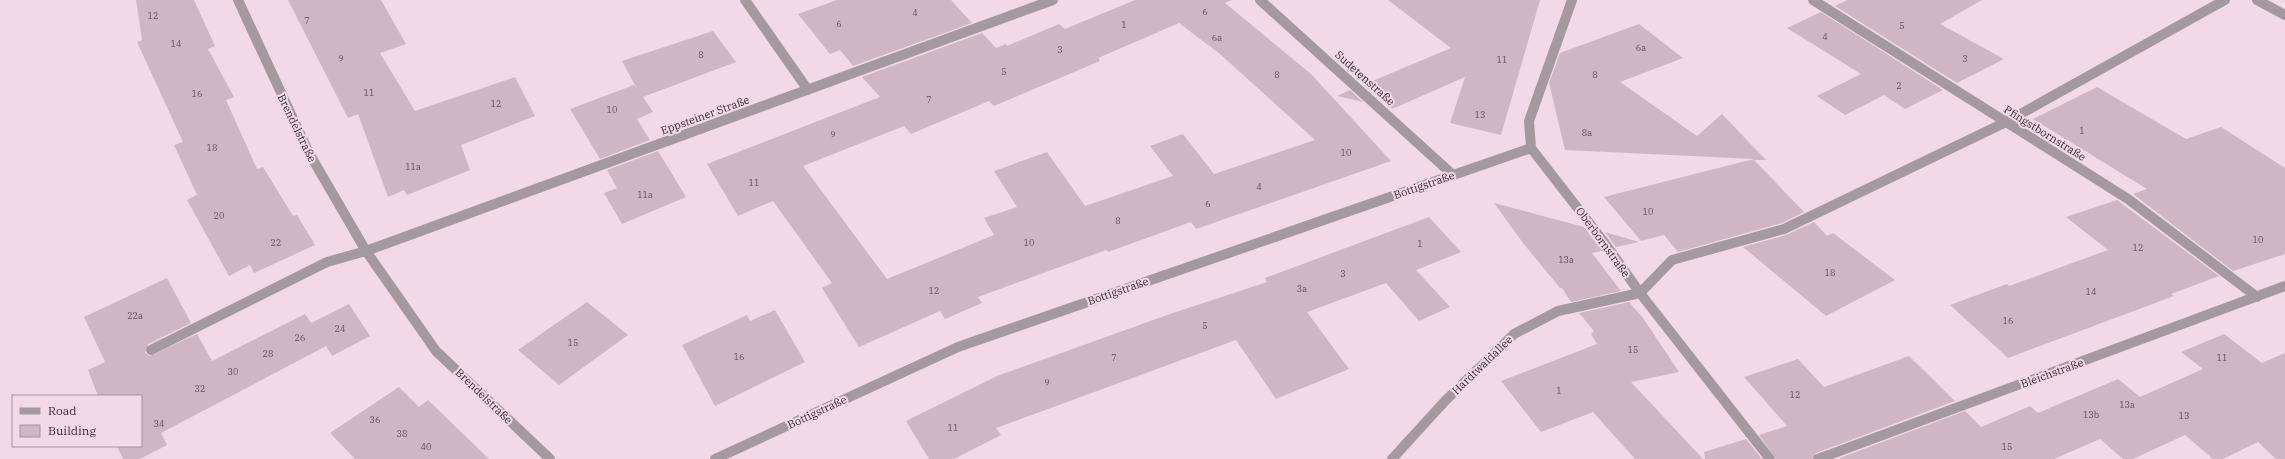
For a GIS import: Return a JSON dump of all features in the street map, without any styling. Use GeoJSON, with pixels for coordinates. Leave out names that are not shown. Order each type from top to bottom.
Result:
{"type":"FeatureCollection","features":[{"type":"Feature","properties":{"kind":"street","name":"Brendelstraße"},"geometry":{"type":"LineString","coordinates":[[238,0],[309,153],[366,252],[436,351],[550,459]]}},
{"type":"Feature","properties":{"kind":"street"},"geometry":{"type":"LineString","coordinates":[[745,0],[808,90]]}},
{"type":"Feature","properties":{"kind":"street","name":"Eppsteiner Straße"},"geometry":{"type":"LineString","coordinates":[[366,252],[1053,0]]}},
{"type":"Feature","properties":{"kind":"street","name":"Sudetenstraße"},"geometry":{"type":"LineString","coordinates":[[1260,0],[1453,175]]}},
{"type":"Feature","properties":{"kind":"street"},"geometry":{"type":"LineString","coordinates":[[1531,148],[1529,121],[1572,0]]}},
{"type":"Feature","properties":{"kind":"street","name":"Pfingstbornstraße"},"geometry":{"type":"LineString","coordinates":[[1812,0],[2128,199],[2257,297]]}},
{"type":"Feature","properties":{"kind":"street"},"geometry":{"type":"LineString","coordinates":[[1640,293],[1672,260],[1784,229],[2006,122],[2225,0]]}},
{"type":"Feature","properties":{"kind":"street"},"geometry":{"type":"LineString","coordinates":[[2257,0],[2285,15]]}},
{"type":"Feature","properties":{"kind":"street","name":"Bottigstraße"},"geometry":{"type":"LineString","coordinates":[[715,459],[958,347],[1531,148]]}},
{"type":"Feature","properties":{"kind":"street","name":"Oberbornstraße"},"geometry":{"type":"LineString","coordinates":[[1531,148],[1604,242],[1640,293],[1770,459]]}},
{"type":"Feature","properties":{"kind":"street"},"geometry":{"type":"LineString","coordinates":[[151,350],[326,262],[366,252]]}},
{"type":"Feature","properties":{"kind":"street","name":"Bleichstraße"},"geometry":{"type":"LineString","coordinates":[[1818,459],[2285,286]]}},
{"type":"Feature","properties":{"kind":"street","name":"Hardtwaldallee"},"geometry":{"type":"LineString","coordinates":[[1392,459],[1445,401],[1514,334],[1558,311],[1640,293]]}},
{"type":"Feature","properties":{"kind":"building"},"geometry":{"type":"Polygon","coordinates":[[[136,0],[194,0],[215,46],[208,49],[234,97],[226,100],[257,169],[263,167],[293,216],[297,215],[315,245],[254,273],[250,265],[229,276],[187,200],[197,195],[174,145],[183,142],[137,42],[142,40],[136,0]]]}},
{"type":"Feature","properties":{"kind":"building"},"geometry":{"type":"Polygon","coordinates":[[[288,0],[381,0],[406,44],[380,53],[415,111],[515,77],[535,116],[461,145],[470,170],[407,195],[404,190],[388,197],[358,114],[348,118],[288,0]]]}},
{"type":"Feature","properties":{"kind":"building"},"geometry":{"type":"Polygon","coordinates":[[[837,0],[951,0],[972,23],[853,66],[840,50],[830,54],[798,14],[837,0]]]}},
{"type":"Feature","properties":{"kind":"building"},"geometry":{"type":"Polygon","coordinates":[[[1135,0],[1232,0],[1225,3],[1311,74],[1391,161],[1196,229],[1191,222],[1108,252],[1106,250],[978,297],[982,303],[945,319],[940,311],[859,347],[822,288],[832,283],[773,201],[738,216],[707,164],[880,97],[862,77],[982,33],[996,48],[1006,44],[1007,46],[1059,24],[1065,29],[1135,0]],[[1179,23],[1098,58],[1100,61],[994,106],[989,101],[911,134],[904,126],[803,166],[887,279],[994,235],[984,218],[1017,207],[994,171],[1047,152],[1085,206],[1173,176],[1150,146],[1183,134],[1214,174],[1315,140],[1220,54],[1179,23]]]}},
{"type":"Feature","properties":{"kind":"building"},"geometry":{"type":"Polygon","coordinates":[[[1388,0],[1540,0],[1501,135],[1450,123],[1465,77],[1392,109],[1363,85],[1451,48],[1388,0]]]}},
{"type":"Feature","properties":{"kind":"building"},"geometry":{"type":"Polygon","coordinates":[[[1847,0],[1982,0],[1940,24],[2004,59],[1957,83],[1835,6],[1847,0]]]}},
{"type":"Feature","properties":{"kind":"building"},"geometry":{"type":"Polygon","coordinates":[[[1821,12],[1943,90],[1905,109],[1884,95],[1845,115],[1817,96],[1861,74],[1787,28],[1821,12]]]}},
{"type":"Feature","properties":{"kind":"building"},"geometry":{"type":"Polygon","coordinates":[[[1639,24],[1683,58],[1620,82],[1697,136],[1722,114],[1766,160],[1754,160],[1804,212],[1782,223],[1678,252],[1664,235],[1641,241],[1604,197],[1754,159],[1565,150],[1549,83],[1560,53],[1639,24]]]}},
{"type":"Feature","properties":{"kind":"building"},"geometry":{"type":"Polygon","coordinates":[[[713,31],[736,62],[643,97],[653,112],[637,119],[650,140],[600,159],[570,109],[634,85],[637,89],[622,61],[713,31]]]}},
{"type":"Feature","properties":{"kind":"building"},"geometry":{"type":"Polygon","coordinates":[[[2097,87],[2186,139],[2221,127],[2285,168],[2285,254],[2233,271],[2133,194],[2147,189],[2033,119],[2097,87]]]}},
{"type":"Feature","properties":{"kind":"building"},"geometry":{"type":"Polygon","coordinates":[[[1350,90],[1363,102],[1337,96],[1350,90]]]}},
{"type":"Feature","properties":{"kind":"building"},"geometry":{"type":"Polygon","coordinates":[[[658,151],[686,197],[622,224],[604,193],[617,188],[607,170],[658,151]]]}},
{"type":"Feature","properties":{"kind":"building"},"geometry":{"type":"Polygon","coordinates":[[[2117,200],[2219,276],[2171,294],[2174,296],[2008,358],[1950,305],[2007,284],[2009,286],[2108,250],[2066,217],[2117,200]]]}},
{"type":"Feature","properties":{"kind":"building"},"geometry":{"type":"Polygon","coordinates":[[[1494,203],[1584,227],[1602,251],[1592,253],[1621,291],[1571,302],[1562,288],[1560,288],[1523,243],[1494,203]]]}},
{"type":"Feature","properties":{"kind":"building"},"geometry":{"type":"Polygon","coordinates":[[[1429,217],[1461,252],[1416,270],[1450,307],[1419,321],[1386,283],[1307,312],[1349,369],[1276,399],[1236,340],[996,428],[1001,435],[954,459],[929,459],[906,421],[997,376],[1170,314],[1267,282],[1265,278],[1429,217]]]}},
{"type":"Feature","properties":{"kind":"building"},"geometry":{"type":"Polygon","coordinates":[[[1814,222],[1827,236],[1833,233],[1895,280],[1826,316],[1743,247],[1786,235],[1814,222]]]}},
{"type":"Feature","properties":{"kind":"building"},"geometry":{"type":"Polygon","coordinates":[[[1605,232],[1639,242],[1616,247],[1605,232]]]}},
{"type":"Feature","properties":{"kind":"building"},"geometry":{"type":"Polygon","coordinates":[[[167,278],[191,323],[148,344],[145,353],[150,356],[197,334],[212,361],[305,314],[311,323],[349,304],[370,336],[332,356],[326,346],[161,433],[167,445],[140,459],[123,459],[117,447],[142,447],[142,395],[98,395],[88,370],[105,362],[84,317],[167,278]]]}},
{"type":"Feature","properties":{"kind":"building"},"geometry":{"type":"Polygon","coordinates":[[[587,302],[628,335],[559,385],[518,350],[587,302]]]}},
{"type":"Feature","properties":{"kind":"building"},"geometry":{"type":"Polygon","coordinates":[[[1629,302],[1643,318],[1679,372],[1631,382],[1703,459],[1635,459],[1593,412],[1541,432],[1501,381],[1597,344],[1591,334],[1594,331],[1579,313],[1629,302]]]}},
{"type":"Feature","properties":{"kind":"building"},"geometry":{"type":"Polygon","coordinates":[[[775,310],[805,362],[715,406],[682,345],[747,315],[750,321],[775,310]]]}},
{"type":"Feature","properties":{"kind":"building"},"geometry":{"type":"Polygon","coordinates":[[[2224,334],[2262,363],[2285,353],[2285,459],[2276,459],[2258,442],[2223,459],[2213,459],[2185,435],[2133,459],[2123,459],[2100,439],[2054,459],[1837,459],[1965,411],[1981,427],[2030,406],[2038,413],[2118,379],[2140,397],[2203,369],[2181,352],[2224,334]]]}},
{"type":"Feature","properties":{"kind":"building"},"geometry":{"type":"Polygon","coordinates":[[[1909,356],[1955,401],[1816,453],[1812,459],[1776,459],[1759,435],[1787,426],[1744,377],[1798,359],[1824,387],[1909,356]]]}},
{"type":"Feature","properties":{"kind":"building"},"geometry":{"type":"Polygon","coordinates":[[[399,387],[419,407],[428,400],[489,459],[355,459],[330,433],[399,387]]]}},
{"type":"Feature","properties":{"kind":"building"},"geometry":{"type":"Polygon","coordinates":[[[1746,439],[1762,459],[1705,459],[1704,452],[1746,439]]]}}]}
